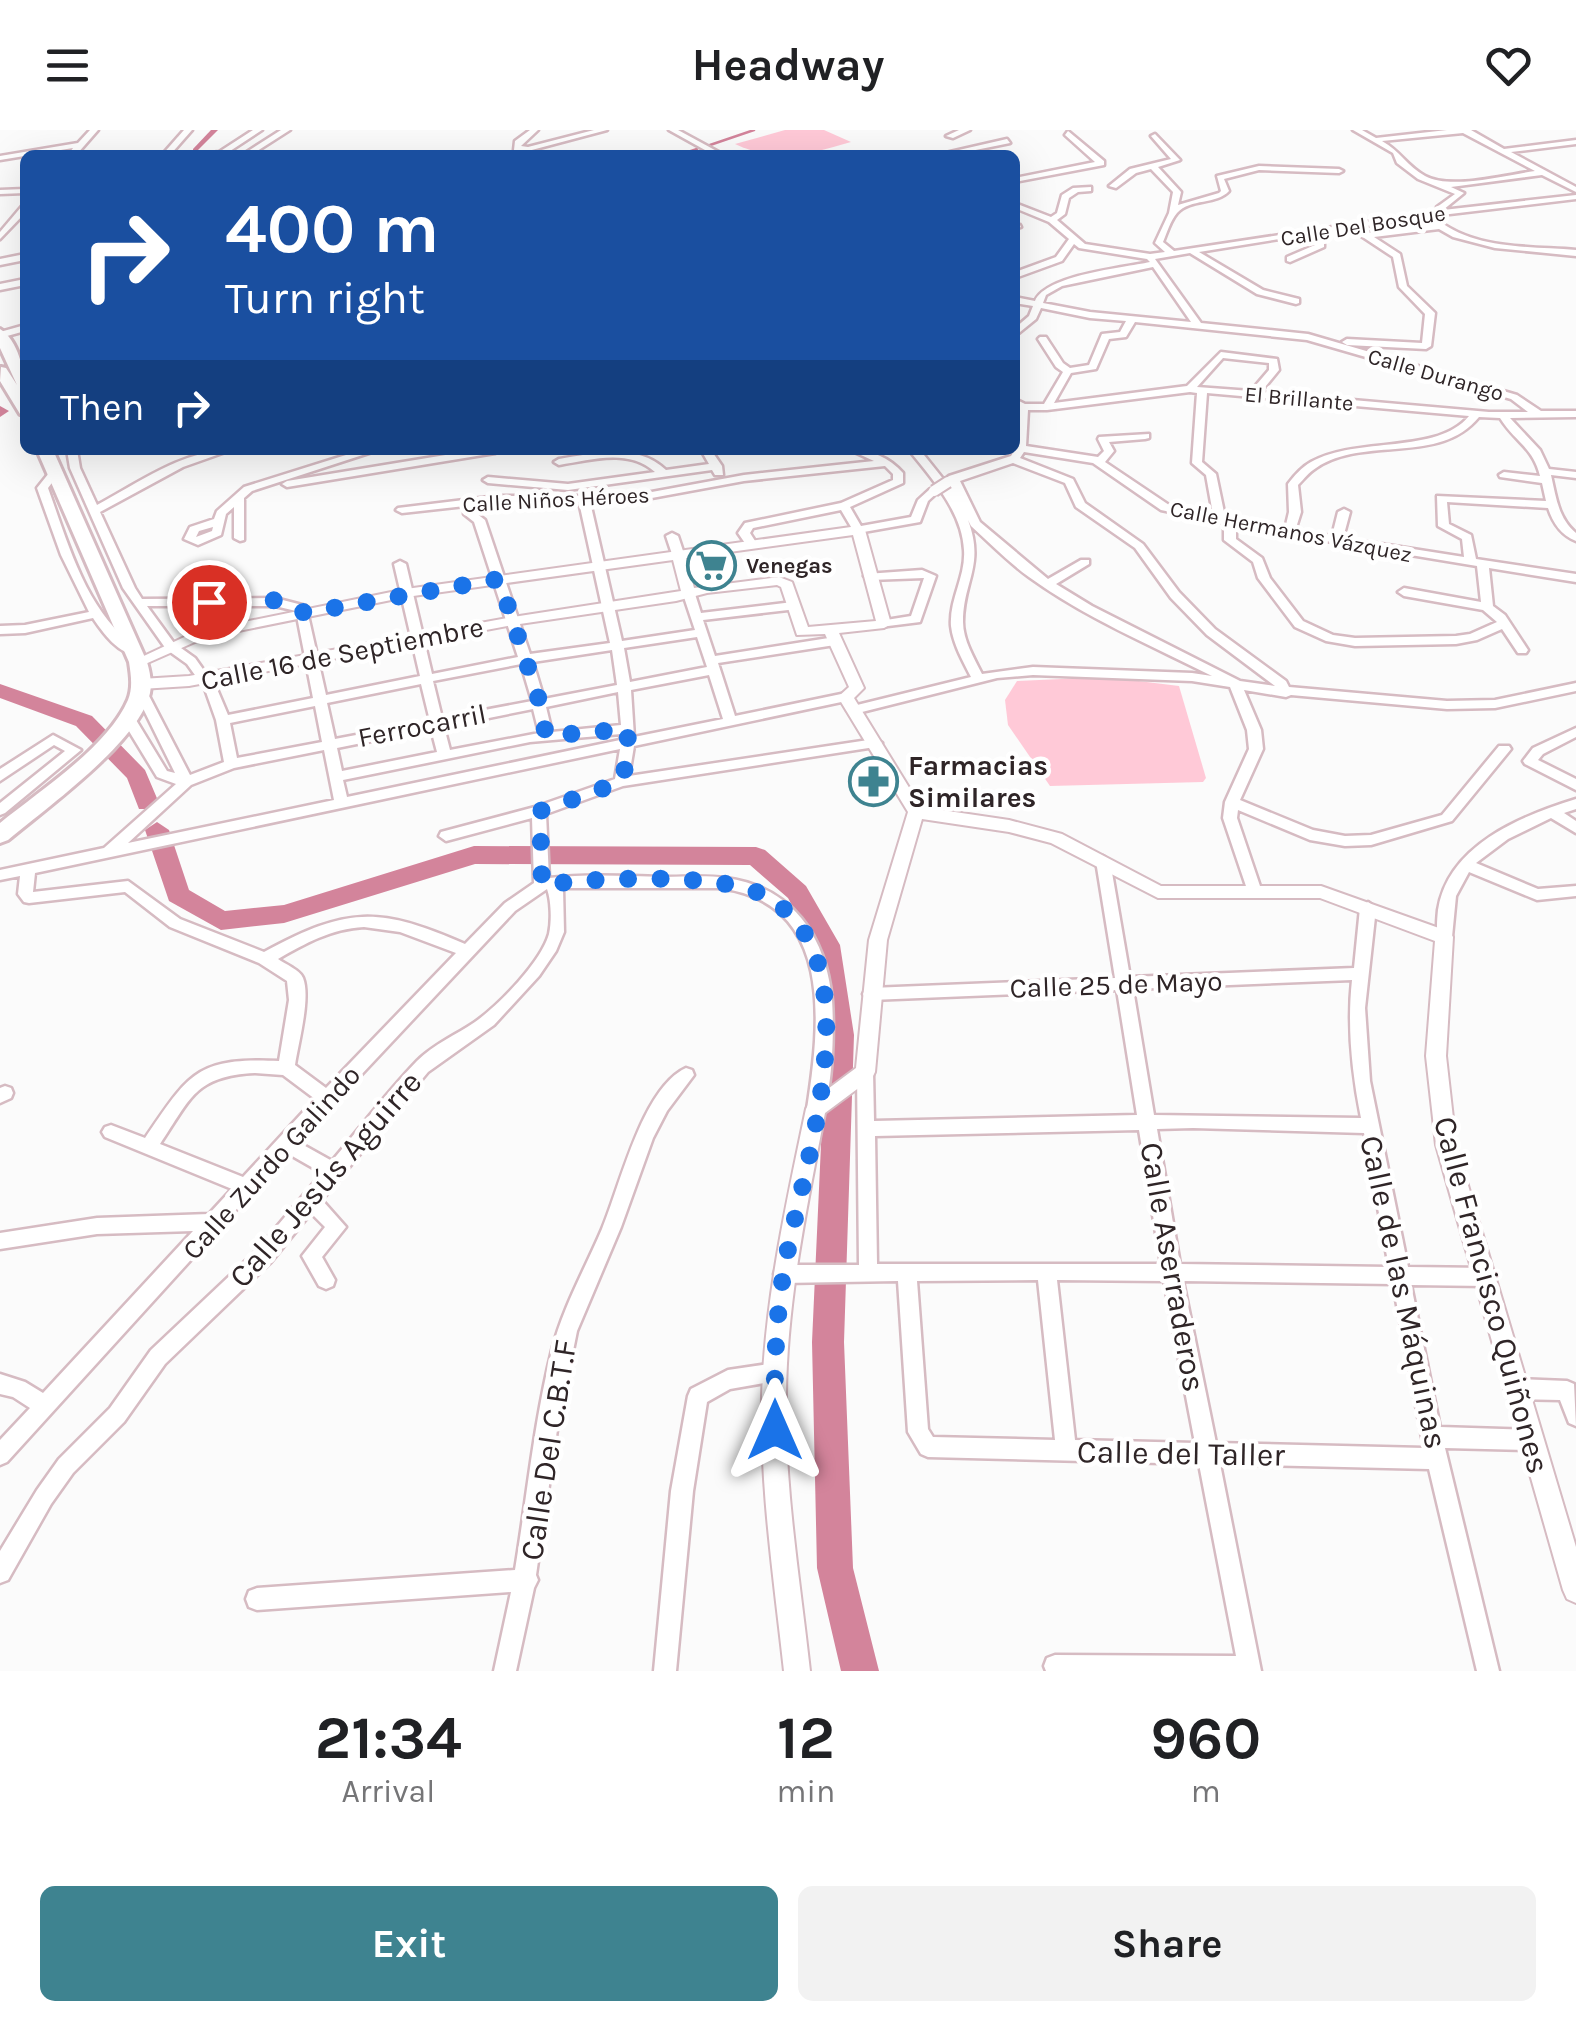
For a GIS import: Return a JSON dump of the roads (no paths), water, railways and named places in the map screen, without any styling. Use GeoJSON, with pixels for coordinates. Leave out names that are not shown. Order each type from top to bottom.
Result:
{"type":"FeatureCollection","features":[{"type":"Feature","properties":{"kind":"main road"},"geometry":{"type":"LineString","coordinates":[[0,334],[20,376]]}},
{"type":"Feature","properties":{"kind":"main road"},"geometry":{"type":"LineString","coordinates":[[0,370],[20,402]]}},
{"type":"Feature","properties":{"kind":"main road"},"geometry":{"type":"LineString","coordinates":[[0,834],[95,752],[128,718],[141,688],[136,657],[49,461]]}},
{"type":"Feature","properties":{"kind":"street"},"geometry":{"type":"LineString","coordinates":[[76,150],[94,130]]}},
{"type":"Feature","properties":{"kind":"street"},"geometry":{"type":"LineString","coordinates":[[170,150],[188,130]]}},
{"type":"Feature","properties":{"kind":"street"},"geometry":{"type":"LineString","coordinates":[[227,150],[258,130]]}},
{"type":"Feature","properties":{"kind":"street"},"geometry":{"type":"LineString","coordinates":[[254,150],[286,130]]}},
{"type":"Feature","properties":{"kind":"street"},"geometry":{"type":"LineString","coordinates":[[534,130],[518,142],[517,148],[528,149],[603,130]]}},
{"type":"Feature","properties":{"kind":"street"},"geometry":{"type":"LineString","coordinates":[[673,130],[711,150]]}},
{"type":"Feature","properties":{"kind":"street"},"geometry":{"type":"LineString","coordinates":[[966,130],[950,136],[968,148]]}},
{"type":"Feature","properties":{"kind":"street"},"geometry":{"type":"LineString","coordinates":[[1357,130],[1396,152],[1400,161],[1420,177],[1445,185],[1460,196],[1438,213]]}},
{"type":"Feature","properties":{"kind":"street"},"geometry":{"type":"LineString","coordinates":[[1376,140],[1465,130],[1576,193]]}},
{"type":"Feature","properties":{"kind":"street"},"geometry":{"type":"LineString","coordinates":[[1020,179],[1099,164],[1068,133]]}},
{"type":"Feature","properties":{"kind":"street"},"geometry":{"type":"LineString","coordinates":[[1112,186],[1133,171],[1177,158],[1155,136]]}},
{"type":"Feature","properties":{"kind":"street"},"geometry":{"type":"LineString","coordinates":[[960,150],[1007,141]]}},
{"type":"Feature","properties":{"kind":"street"},"geometry":{"type":"LineString","coordinates":[[1503,151],[1576,142]]}},
{"type":"Feature","properties":{"kind":"street"},"geometry":{"type":"LineString","coordinates":[[49,150],[80,145]]}},
{"type":"Feature","properties":{"kind":"street"},"geometry":{"type":"LineString","coordinates":[[1152,166],[1177,192],[1158,243],[1173,254]]}},
{"type":"Feature","properties":{"kind":"street"},"geometry":{"type":"LineString","coordinates":[[1172,211],[1222,195],[1220,178],[1248,169],[1339,171]]}},
{"type":"Feature","properties":{"kind":"street"},"geometry":{"type":"LineString","coordinates":[[1445,185],[1544,172]]}},
{"type":"Feature","properties":{"kind":"street"},"geometry":{"type":"LineString","coordinates":[[1056,217],[1065,197],[1088,189]]}},
{"type":"Feature","properties":{"kind":"street","name":"Calle Del Bosque"},"geometry":{"type":"LineString","coordinates":[[1040,299],[1066,281],[1173,254],[1576,193]]}},
{"type":"Feature","properties":{"kind":"street"},"geometry":{"type":"LineString","coordinates":[[1020,207],[1056,217],[1072,240],[1089,248],[1152,260],[1198,326]]}},
{"type":"Feature","properties":{"kind":"street"},"geometry":{"type":"LineString","coordinates":[[0,237],[20,214]]}},
{"type":"Feature","properties":{"kind":"street"},"geometry":{"type":"LineString","coordinates":[[1424,214],[1467,242],[1576,253]]}},
{"type":"Feature","properties":{"kind":"street"},"geometry":{"type":"LineString","coordinates":[[10,227],[20,226]]}},
{"type":"Feature","properties":{"kind":"street"},"geometry":{"type":"LineString","coordinates":[[1351,226],[1397,256],[1404,287],[1430,313],[1426,346],[1366,348]]}},
{"type":"Feature","properties":{"kind":"street"},"geometry":{"type":"LineString","coordinates":[[1366,236],[1438,226]]}},
{"type":"Feature","properties":{"kind":"street"},"geometry":{"type":"LineString","coordinates":[[1290,259],[1321,246],[1306,234]]}},
{"type":"Feature","properties":{"kind":"street"},"geometry":{"type":"LineString","coordinates":[[1020,269],[1059,259],[1072,240]]}},
{"type":"Feature","properties":{"kind":"street"},"geometry":{"type":"LineString","coordinates":[[1193,252],[1260,292],[1296,301]]}},
{"type":"Feature","properties":{"kind":"street"},"geometry":{"type":"LineString","coordinates":[[1020,300],[1040,299],[1132,319],[1198,326]]}},
{"type":"Feature","properties":{"kind":"street"},"geometry":{"type":"LineString","coordinates":[[1020,329],[1033,317],[1040,299]]}},
{"type":"Feature","properties":{"kind":"street"},"geometry":{"type":"LineString","coordinates":[[1043,339],[1059,365],[1068,371],[1095,366],[1105,336],[1122,334],[1132,319]]}},
{"type":"Feature","properties":{"kind":"street","name":"Calle Durango"},"geometry":{"type":"LineString","coordinates":[[1198,326],[1290,334],[1366,348],[1514,397],[1538,414]]}},
{"type":"Feature","properties":{"kind":"street"},"geometry":{"type":"LineString","coordinates":[[1254,394],[1274,370],[1274,360],[1221,355],[1196,389],[1204,435],[1197,463],[1212,474],[1230,540],[1254,555],[1286,612],[1312,632],[1355,642],[1473,637],[1504,623]]}},
{"type":"Feature","properties":{"kind":"street"},"geometry":{"type":"LineString","coordinates":[[1047,407],[1068,371]]}},
{"type":"Feature","properties":{"kind":"street","name":"El Brillante"},"geometry":{"type":"LineString","coordinates":[[1020,404],[1047,407],[1196,389],[1476,414],[1576,414]]}},
{"type":"Feature","properties":{"kind":"street"},"geometry":{"type":"LineString","coordinates":[[1289,534],[1295,512],[1293,484],[1308,468],[1335,452],[1402,446],[1459,432],[1470,426],[1476,414]]}},
{"type":"Feature","properties":{"kind":"street"},"geometry":{"type":"LineString","coordinates":[[1504,415],[1516,435],[1539,456],[1552,505],[1565,531],[1576,538]]}},
{"type":"Feature","properties":{"kind":"street"},"geometry":{"type":"LineString","coordinates":[[1099,462],[1108,451],[1103,439],[1144,436]]}},
{"type":"Feature","properties":{"kind":"street","name":"Calle Hermanos Vázquez"},"geometry":{"type":"LineString","coordinates":[[1020,454],[1082,456],[1099,462],[1157,505],[1225,522],[1576,578]]}},
{"type":"Feature","properties":{"kind":"street"},"geometry":{"type":"LineString","coordinates":[[73,455],[75,468],[129,588],[143,602],[170,646],[191,660],[205,678],[223,720],[231,764]]}},
{"type":"Feature","properties":{"kind":"street"},"geometry":{"type":"LineString","coordinates":[[94,511],[179,464],[209,455]]}},
{"type":"Feature","properties":{"kind":"street"},"geometry":{"type":"LineString","coordinates":[[219,521],[184,536],[198,542],[209,539],[221,527],[223,509],[238,498],[262,485],[357,455]]}},
{"type":"Feature","properties":{"kind":"street"},"geometry":{"type":"LineString","coordinates":[[262,485],[290,484],[468,455]]}},
{"type":"Feature","properties":{"kind":"street"},"geometry":{"type":"LineString","coordinates":[[475,455],[497,498]]}},
{"type":"Feature","properties":{"kind":"street"},"geometry":{"type":"LineString","coordinates":[[559,462],[615,455]]}},
{"type":"Feature","properties":{"kind":"street"},"geometry":{"type":"LineString","coordinates":[[628,455],[650,460],[664,474]]}},
{"type":"Feature","properties":{"kind":"street"},"geometry":{"type":"LineString","coordinates":[[709,455],[721,482]]}},
{"type":"Feature","properties":{"kind":"street"},"geometry":{"type":"LineString","coordinates":[[750,544],[744,529],[756,523],[844,506],[899,481],[898,473],[888,463],[868,455]]}},
{"type":"Feature","properties":{"kind":"street"},"geometry":{"type":"LineString","coordinates":[[918,455],[946,493],[963,524],[970,549],[958,619],[961,642],[978,678]]}},
{"type":"Feature","properties":{"kind":"street"},"geometry":{"type":"LineString","coordinates":[[75,468],[49,461],[42,488],[95,614],[114,640],[136,657],[200,635],[406,593],[916,520],[923,500],[950,480],[1014,455]]}},
{"type":"Feature","properties":{"kind":"street"},"geometry":{"type":"LineString","coordinates":[[1019,455],[1070,480],[1080,504],[1128,536],[1201,623],[1286,693]]}},
{"type":"Feature","properties":{"kind":"street","name":"Calle Niños Héroes"},"geometry":{"type":"LineString","coordinates":[[402,510],[497,498],[584,500],[653,496],[721,482],[888,463]]}},
{"type":"Feature","properties":{"kind":"street"},"geometry":{"type":"LineString","coordinates":[[488,480],[555,488],[717,466]]}},
{"type":"Feature","properties":{"kind":"street"},"geometry":{"type":"LineString","coordinates":[[1504,475],[1576,475]]}},
{"type":"Feature","properties":{"kind":"street"},"geometry":{"type":"LineString","coordinates":[[950,480],[986,537],[1047,584],[1112,622],[1235,683],[1254,730],[1256,749],[1232,802],[1233,828],[1255,892]]}},
{"type":"Feature","properties":{"kind":"street"},"geometry":{"type":"LineString","coordinates":[[238,498],[240,538]]}},
{"type":"Feature","properties":{"kind":"street"},"geometry":{"type":"LineString","coordinates":[[1487,607],[1467,536],[1444,526],[1441,498],[1552,505]]}},
{"type":"Feature","properties":{"kind":"street"},"geometry":{"type":"LineString","coordinates":[[584,500],[623,690],[628,736],[627,766],[621,782]]}},
{"type":"Feature","properties":{"kind":"street"},"geometry":{"type":"LineString","coordinates":[[471,501],[470,514],[479,520],[540,703],[546,736]]}},
{"type":"Feature","properties":{"kind":"street"},"geometry":{"type":"LineString","coordinates":[[844,506],[858,530],[884,624]]}},
{"type":"Feature","properties":{"kind":"street"},"geometry":{"type":"LineString","coordinates":[[1336,542],[1344,512]]}},
{"type":"Feature","properties":{"kind":"street"},"geometry":{"type":"LineString","coordinates":[[672,536],[731,722]]}},
{"type":"Feature","properties":{"kind":"street"},"geometry":{"type":"LineString","coordinates":[[1047,584],[1085,562]]}},
{"type":"Feature","properties":{"kind":"street"},"geometry":{"type":"LineString","coordinates":[[400,564],[444,754]]}},
{"type":"Feature","properties":{"kind":"street"},"geometry":{"type":"LineString","coordinates":[[695,617],[793,606],[804,639],[911,622],[919,615],[930,579],[926,574],[870,576]]}},
{"type":"Feature","properties":{"kind":"street","name":"Calle 16 de Septiembre"},"geometry":{"type":"LineString","coordinates":[[141,688],[512,621],[779,581],[787,585],[793,606]]}},
{"type":"Feature","properties":{"kind":"street"},"geometry":{"type":"LineString","coordinates":[[1404,592],[1487,607],[1504,623],[1522,650]]}},
{"type":"Feature","properties":{"kind":"street"},"geometry":{"type":"LineString","coordinates":[[143,602],[274,602],[298,606],[304,613],[341,802]]}},
{"type":"Feature","properties":{"kind":"street"},"geometry":{"type":"LineString","coordinates":[[0,630],[95,614]]}},
{"type":"Feature","properties":{"kind":"street"},"geometry":{"type":"LineString","coordinates":[[223,720],[525,659],[700,634]]}},
{"type":"Feature","properties":{"kind":"street"},"geometry":{"type":"LineString","coordinates":[[833,635],[853,698],[916,812],[878,940],[859,1076],[865,1129],[868,1274]]}},
{"type":"Feature","properties":{"kind":"street","name":"Ferrocarril"},"geometry":{"type":"LineString","coordinates":[[109,852],[186,782],[231,764],[436,722],[623,690],[804,639]]}},
{"type":"Feature","properties":{"kind":"street"},"geometry":{"type":"LineString","coordinates":[[0,874],[628,736],[1033,671],[1192,676],[1286,693],[1449,713],[1576,695]]}},
{"type":"Feature","properties":{"kind":"street"},"geometry":{"type":"LineString","coordinates":[[1499,707],[1576,686]]}},
{"type":"Feature","properties":{"kind":"street"},"geometry":{"type":"LineString","coordinates":[[141,688],[186,782]]}},
{"type":"Feature","properties":{"kind":"street"},"geometry":{"type":"LineString","coordinates":[[128,718],[162,774],[186,782]]}},
{"type":"Feature","properties":{"kind":"street"},"geometry":{"type":"LineString","coordinates":[[1576,732],[1538,751],[1530,762],[1576,785]]}},
{"type":"Feature","properties":{"kind":"street"},"geometry":{"type":"LineString","coordinates":[[336,776],[546,736],[628,736]]}},
{"type":"Feature","properties":{"kind":"street"},"geometry":{"type":"LineString","coordinates":[[0,776],[53,739],[74,750],[0,810]]}},
{"type":"Feature","properties":{"kind":"street"},"geometry":{"type":"LineString","coordinates":[[446,836],[540,811],[621,782],[875,744]]}},
{"type":"Feature","properties":{"kind":"street"},"geometry":{"type":"LineString","coordinates":[[1232,802],[1310,835],[1345,841],[1370,840],[1447,818],[1504,749]]}},
{"type":"Feature","properties":{"kind":"street"},"geometry":{"type":"LineString","coordinates":[[916,812],[1036,832],[1077,847],[1158,892],[1321,892],[1444,937],[1448,895],[1466,865],[1513,829],[1576,804]]}},
{"type":"Feature","properties":{"kind":"street"},"geometry":{"type":"LineString","coordinates":[[0,825],[27,811]]}},
{"type":"Feature","properties":{"kind":"street","name":"Calle Jesús Aguirre"},"geometry":{"type":"LineString","coordinates":[[0,1572],[66,1466],[117,1415],[158,1357],[264,1256],[422,1068],[436,1054],[491,1018],[550,950],[557,929],[546,881],[540,811]]}},
{"type":"Feature","properties":{"kind":"street"},"geometry":{"type":"LineString","coordinates":[[1552,812],[1576,828]]}},
{"type":"Feature","properties":{"kind":"street","name":"Calle Aserraderos"},"geometry":{"type":"LineString","coordinates":[[1103,861],[1172,1272],[1249,1669]]}},
{"type":"Feature","properties":{"kind":"street"},"geometry":{"type":"LineString","coordinates":[[1466,865],[1537,895],[1576,890]]}},
{"type":"Feature","properties":{"kind":"street"},"geometry":{"type":"LineString","coordinates":[[28,869],[28,898],[128,886],[192,932],[286,969],[298,988],[286,1068]]}},
{"type":"Feature","properties":{"kind":"street"},"geometry":{"type":"LineString","coordinates":[[546,881],[744,887],[784,909],[814,950],[827,1002],[822,1103],[783,1274],[775,1373],[776,1462],[798,1671]]}},
{"type":"Feature","properties":{"kind":"street","name":"Calle Zurdo Galindo"},"geometry":{"type":"LineString","coordinates":[[0,1455],[7,1438],[44,1405],[217,1222],[327,1098],[518,899],[546,881]]}},
{"type":"Feature","properties":{"kind":"street","name":"Calle de las Máquinas"},"geometry":{"type":"LineString","coordinates":[[1368,908],[1360,974],[1358,1043],[1370,1126],[1403,1276],[1432,1437],[1488,1671]]}},
{"type":"Feature","properties":{"kind":"street"},"geometry":{"type":"LineString","coordinates":[[265,959],[320,930],[351,922],[416,929],[467,952]]}},
{"type":"Feature","properties":{"kind":"street","name":"Calle Francisco Quiñones"},"geometry":{"type":"LineString","coordinates":[[1444,937],[1436,1014],[1438,1097],[1446,1146],[1576,1590]]}},
{"type":"Feature","properties":{"kind":"street","name":"Calle 25 de Mayo"},"geometry":{"type":"LineString","coordinates":[[871,994],[1360,974]]}},
{"type":"Feature","properties":{"kind":"street"},"geometry":{"type":"LineString","coordinates":[[148,1146],[190,1087],[210,1070],[239,1065],[286,1068],[327,1098]]}},
{"type":"Feature","properties":{"kind":"street","name":"Calle Del C.B.T.F"},"geometry":{"type":"LineString","coordinates":[[505,1671],[526,1580],[568,1324],[618,1210],[648,1124],[686,1075]]}},
{"type":"Feature","properties":{"kind":"street"},"geometry":{"type":"LineString","coordinates":[[822,1103],[859,1076]]}},
{"type":"Feature","properties":{"kind":"street"},"geometry":{"type":"LineString","coordinates":[[865,1129],[1148,1122],[1370,1126]]}},
{"type":"Feature","properties":{"kind":"street"},"geometry":{"type":"LineString","coordinates":[[112,1132],[247,1187]]}},
{"type":"Feature","properties":{"kind":"street"},"geometry":{"type":"LineString","coordinates":[[286,1144],[334,1170]]}},
{"type":"Feature","properties":{"kind":"street"},"geometry":{"type":"LineString","coordinates":[[310,1200],[337,1227],[310,1256],[326,1280]]}},
{"type":"Feature","properties":{"kind":"street"},"geometry":{"type":"LineString","coordinates":[[0,1241],[116,1224],[217,1222]]}},
{"type":"Feature","properties":{"kind":"street"},"geometry":{"type":"LineString","coordinates":[[783,1274],[1046,1270],[1487,1276]]}},
{"type":"Feature","properties":{"kind":"street"},"geometry":{"type":"LineString","coordinates":[[1046,1270],[1066,1450]]}},
{"type":"Feature","properties":{"kind":"street","name":"Calle del Taller"},"geometry":{"type":"LineString","coordinates":[[907,1273],[918,1432],[924,1445],[1438,1459]]}},
{"type":"Feature","properties":{"kind":"street"},"geometry":{"type":"LineString","coordinates":[[664,1671],[682,1491],[698,1396],[728,1380],[775,1373]]}},
{"type":"Feature","properties":{"kind":"street"},"geometry":{"type":"LineString","coordinates":[[0,1384],[18,1389],[44,1405]]}},
{"type":"Feature","properties":{"kind":"street"},"geometry":{"type":"LineString","coordinates":[[1515,1389],[1566,1391],[1576,1416]]}},
{"type":"Feature","properties":{"kind":"street"},"geometry":{"type":"LineString","coordinates":[[1432,1437],[1530,1440]]}},
{"type":"Feature","properties":{"kind":"street"},"geometry":{"type":"LineString","coordinates":[[258,1599],[526,1580]]}},
{"type":"Feature","properties":{"kind":"street"},"geometry":{"type":"LineString","coordinates":[[1055,1666],[1249,1669]]}},
{"type":"Feature","properties":{"kind":"waterway"},"geometry":{"type":"LineString","coordinates":[[195,150],[215,130]]}},
{"type":"Feature","properties":{"kind":"waterway"},"geometry":{"type":"LineString","coordinates":[[710,145],[754,130]]}},
{"type":"Feature","properties":{"kind":"waterway"},"geometry":{"type":"LineString","coordinates":[[0,691],[84,721],[137,775],[147,803]]}},
{"type":"Feature","properties":{"kind":"waterway"},"geometry":{"type":"LineString","coordinates":[[157,830],[178,895],[221,921],[284,914],[474,855],[756,856],[797,892],[827,945],[840,1035],[828,1342],[835,1568],[860,1671]]}},
{"type":"Feature","properties":{"kind":"place","name":"Venegas"},"geometry":{"type":"Point","coordinates":[711,565]}},
{"type":"Feature","properties":{"kind":"place","name":"Farmacias Similares"},"geometry":{"type":"Point","coordinates":[873,781]}}]}
